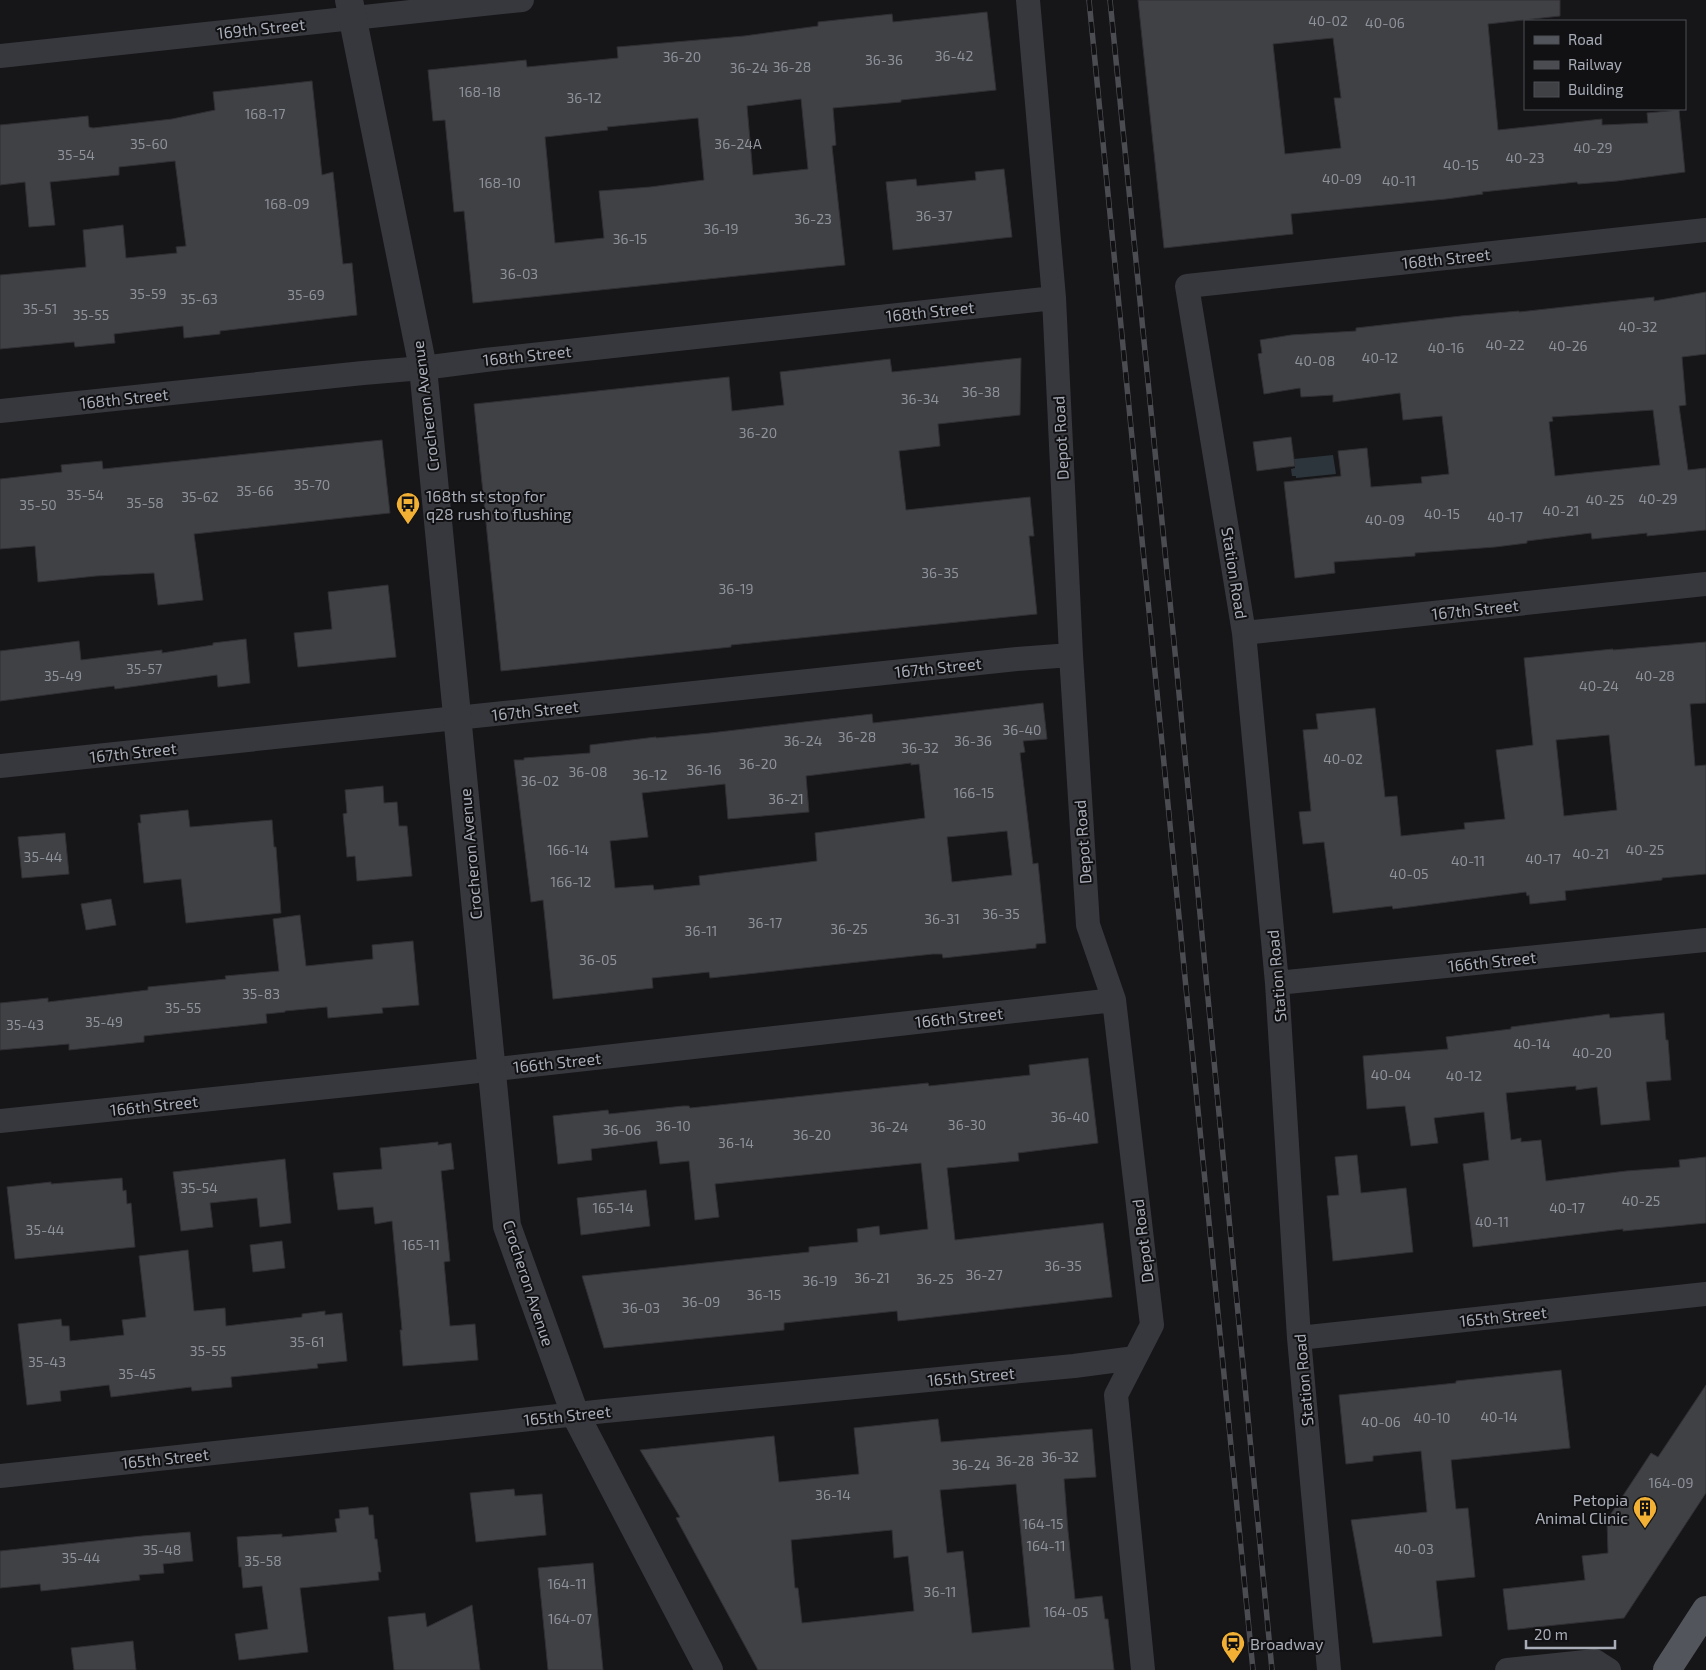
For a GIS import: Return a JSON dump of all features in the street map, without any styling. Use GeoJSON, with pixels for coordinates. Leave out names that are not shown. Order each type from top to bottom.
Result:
{"type":"FeatureCollection","features":[{"type":"Feature","properties":{"kind":"main road"},"geometry":{"type":"LineString","coordinates":[[1667,1670],[1706,1610]]}},
{"type":"Feature","properties":{"kind":"street","name":"169th Street"},"geometry":{"type":"LineString","coordinates":[[0,56],[352,9],[522,0]]}},
{"type":"Feature","properties":{"kind":"street","name":"Depot Road"},"geometry":{"type":"LineString","coordinates":[[1028,0],[1054,298],[1071,655],[1088,925],[1114,1000],[1152,1325],[1116,1396],[1143,1670]]}},
{"type":"Feature","properties":{"kind":"street","name":"Crocheron Avenue"},"geometry":{"type":"LineString","coordinates":[[352,9],[423,368],[507,1226],[575,1414],[709,1670]]}},
{"type":"Feature","properties":{"kind":"street","name":"168th Street"},"geometry":{"type":"LineString","coordinates":[[1187,286],[1706,230]]}},
{"type":"Feature","properties":{"kind":"street","name":"Station Road"},"geometry":{"type":"LineString","coordinates":[[1187,286],[1244,633],[1277,983],[1299,1338],[1329,1670]]}},
{"type":"Feature","properties":{"kind":"street","name":"168th Street"},"geometry":{"type":"LineString","coordinates":[[0,411],[423,368],[495,358],[1054,298]]}},
{"type":"Feature","properties":{"kind":"street","name":"167th Street"},"geometry":{"type":"LineString","coordinates":[[1244,633],[1706,584]]}},
{"type":"Feature","properties":{"kind":"street","name":"167th Street"},"geometry":{"type":"LineString","coordinates":[[0,766],[1007,660],[1071,655]]}},
{"type":"Feature","properties":{"kind":"street","name":"166th Street"},"geometry":{"type":"LineString","coordinates":[[1277,983],[1706,940]]}},
{"type":"Feature","properties":{"kind":"street","name":"166th Street"},"geometry":{"type":"LineString","coordinates":[[0,1121],[1114,1000]]}},
{"type":"Feature","properties":{"kind":"street","name":"165th Street"},"geometry":{"type":"LineString","coordinates":[[1299,1338],[1706,1294]]}},
{"type":"Feature","properties":{"kind":"street","name":"165th Street"},"geometry":{"type":"LineString","coordinates":[[0,1476],[575,1414],[1074,1366],[1135,1358]]}},
{"type":"Feature","properties":{"kind":"street"},"geometry":{"type":"LineString","coordinates":[[1507,1670],[1595,1661],[1609,1670]]}},
{"type":"Feature","properties":{"kind":"shaded area"},"geometry":{"type":"Polygon","coordinates":[[[1333,455],[1336,474],[1296,478],[1296,476],[1292,476],[1291,469],[1295,468],[1294,459],[1333,455]]]}},
{"type":"Feature","properties":{"kind":"building"},"geometry":{"type":"Polygon","coordinates":[[[1138,0],[1560,0],[1560,16],[1488,24],[1498,130],[1602,119],[1602,125],[1648,123],[1647,113],[1679,110],[1685,172],[1617,181],[1578,184],[1577,182],[1482,192],[1483,194],[1446,199],[1291,214],[1293,234],[1164,248],[1138,0]],[[1333,38],[1273,44],[1285,154],[1341,148],[1334,98],[1341,98],[1333,38]]]}},
{"type":"Feature","properties":{"kind":"building"},"geometry":{"type":"Polygon","coordinates":[[[987,12],[996,90],[901,100],[901,102],[833,108],[836,145],[832,146],[845,265],[473,303],[464,211],[454,212],[445,120],[433,121],[428,70],[526,60],[527,67],[618,58],[617,47],[744,36],[818,26],[818,22],[892,14],[893,22],[987,12]],[[801,99],[747,106],[753,175],[808,169],[801,99]],[[698,118],[607,127],[608,130],[545,137],[555,243],[604,238],[599,191],[704,180],[698,118]]]}},
{"type":"Feature","properties":{"kind":"building"},"geometry":{"type":"Polygon","coordinates":[[[312,81],[322,175],[333,172],[343,264],[352,263],[357,315],[220,331],[220,334],[184,338],[183,326],[114,334],[115,343],[75,347],[74,342],[0,349],[0,275],[86,267],[83,230],[123,225],[126,258],[177,253],[176,247],[186,246],[175,161],[119,167],[119,175],[50,182],[55,225],[29,227],[25,182],[0,185],[0,125],[88,116],[89,127],[93,128],[172,119],[215,110],[213,92],[312,81]]]}},
{"type":"Feature","properties":{"kind":"building"},"geometry":{"type":"Polygon","coordinates":[[[1004,169],[1012,237],[893,250],[886,182],[916,179],[917,186],[976,180],[975,172],[1004,169]]]}},
{"type":"Feature","properties":{"kind":"building"},"geometry":{"type":"Polygon","coordinates":[[[1706,292],[1706,354],[1682,357],[1686,405],[1679,406],[1688,470],[1706,468],[1706,530],[1647,536],[1647,533],[1592,539],[1591,533],[1495,547],[1415,553],[1415,556],[1334,562],[1335,573],[1295,578],[1284,482],[1341,476],[1338,451],[1367,448],[1371,487],[1422,483],[1421,477],[1449,474],[1442,416],[1403,420],[1400,393],[1333,402],[1333,395],[1301,397],[1300,388],[1264,394],[1258,354],[1262,353],[1260,340],[1291,335],[1356,331],[1356,328],[1461,316],[1519,312],[1654,297],[1654,301],[1706,292]],[[1653,410],[1552,417],[1553,421],[1549,422],[1555,476],[1660,465],[1653,410]]]}},
{"type":"Feature","properties":{"kind":"building"},"geometry":{"type":"Polygon","coordinates":[[[1021,358],[1020,415],[938,424],[940,446],[899,451],[906,510],[1030,497],[1034,536],[1029,536],[1037,614],[731,645],[731,647],[501,671],[474,404],[729,377],[732,411],[784,405],[780,372],[890,359],[892,372],[1021,358]]]}},
{"type":"Feature","properties":{"kind":"building"},"geometry":{"type":"Polygon","coordinates":[[[1291,437],[1295,466],[1257,471],[1253,442],[1291,437]]]}},
{"type":"Feature","properties":{"kind":"building"},"geometry":{"type":"Polygon","coordinates":[[[382,440],[390,513],[194,534],[203,600],[158,605],[154,573],[38,582],[35,546],[0,549],[0,479],[62,472],[61,465],[102,461],[103,469],[382,440]]]}},
{"type":"Feature","properties":{"kind":"building"},"geometry":{"type":"Polygon","coordinates":[[[388,585],[396,657],[298,667],[294,633],[332,629],[328,592],[388,585]]]}},
{"type":"Feature","properties":{"kind":"building"},"geometry":{"type":"Polygon","coordinates":[[[246,639],[250,683],[218,687],[217,675],[115,689],[114,686],[0,701],[0,651],[79,641],[81,660],[162,650],[162,653],[246,639]]]}},
{"type":"Feature","properties":{"kind":"building"},"geometry":{"type":"Polygon","coordinates":[[[1706,642],[1706,703],[1690,704],[1695,766],[1706,765],[1706,874],[1565,891],[1566,900],[1530,904],[1529,895],[1527,896],[1526,892],[1393,909],[1392,906],[1333,913],[1324,842],[1303,844],[1299,812],[1311,811],[1303,730],[1318,729],[1316,714],[1375,708],[1385,797],[1397,796],[1401,836],[1465,829],[1464,823],[1505,819],[1496,750],[1533,745],[1524,658],[1706,642]],[[1609,735],[1556,740],[1564,816],[1617,810],[1609,735]]]}},
{"type":"Feature","properties":{"kind":"building"},"geometry":{"type":"Polygon","coordinates":[[[1043,703],[1047,739],[1023,741],[1025,752],[1020,753],[1033,864],[1038,863],[1046,943],[1036,944],[1036,948],[943,958],[942,954],[933,954],[710,978],[709,972],[652,978],[653,988],[553,999],[543,900],[531,902],[514,760],[590,753],[590,745],[872,714],[873,723],[1043,703]],[[911,763],[806,776],[809,812],[728,819],[725,784],[642,793],[648,837],[610,841],[615,888],[653,885],[654,890],[700,885],[699,876],[817,861],[815,833],[925,818],[919,764],[911,765],[911,763]],[[1007,831],[947,837],[952,882],[1012,875],[1007,831]]]}},
{"type":"Feature","properties":{"kind":"building"},"geometry":{"type":"Polygon","coordinates":[[[383,786],[384,803],[397,802],[399,826],[407,826],[412,876],[357,881],[355,856],[347,857],[343,814],[347,813],[345,790],[383,786]]]}},
{"type":"Feature","properties":{"kind":"building"},"geometry":{"type":"Polygon","coordinates":[[[188,810],[190,827],[272,820],[281,913],[186,923],[181,879],[144,883],[138,823],[141,823],[140,815],[188,810]]]}},
{"type":"Feature","properties":{"kind":"building"},"geometry":{"type":"Polygon","coordinates":[[[65,833],[69,874],[22,878],[18,837],[65,833]]]}},
{"type":"Feature","properties":{"kind":"building"},"geometry":{"type":"Polygon","coordinates":[[[111,899],[116,925],[86,930],[81,904],[111,899]]]}},
{"type":"Feature","properties":{"kind":"building"},"geometry":{"type":"Polygon","coordinates":[[[300,915],[306,966],[373,959],[372,945],[413,941],[419,1005],[382,1008],[383,1013],[328,1018],[327,1007],[285,1011],[266,1014],[267,1023],[144,1036],[144,1042],[69,1050],[69,1044],[0,1050],[0,1003],[48,998],[48,1002],[148,990],[148,987],[226,979],[225,976],[279,971],[273,919],[300,915]]]}},
{"type":"Feature","properties":{"kind":"building"},"geometry":{"type":"Polygon","coordinates":[[[1664,1013],[1671,1080],[1646,1082],[1650,1120],[1601,1125],[1597,1087],[1576,1090],[1576,1086],[1506,1093],[1511,1140],[1521,1138],[1521,1142],[1541,1140],[1546,1181],[1626,1171],[1680,1167],[1679,1160],[1706,1157],[1706,1223],[1623,1231],[1623,1229],[1473,1247],[1463,1164],[1489,1160],[1484,1112],[1434,1118],[1438,1143],[1411,1146],[1405,1106],[1367,1109],[1363,1056],[1448,1049],[1446,1037],[1511,1029],[1511,1027],[1609,1014],[1610,1018],[1664,1013]]]}},
{"type":"Feature","properties":{"kind":"building"},"geometry":{"type":"Polygon","coordinates":[[[1088,1058],[1098,1143],[1018,1153],[1019,1161],[947,1168],[955,1240],[1103,1223],[1112,1297],[898,1321],[897,1311],[784,1323],[784,1330],[604,1348],[582,1276],[809,1252],[809,1247],[858,1242],[857,1229],[879,1226],[880,1235],[928,1229],[921,1163],[715,1184],[719,1217],[695,1220],[689,1161],[660,1164],[657,1141],[591,1149],[592,1160],[558,1164],[553,1116],[608,1110],[609,1114],[683,1106],[689,1106],[690,1108],[928,1083],[929,1086],[1030,1075],[1029,1065],[1088,1058]]]}},
{"type":"Feature","properties":{"kind":"building"},"geometry":{"type":"Polygon","coordinates":[[[438,1142],[438,1145],[451,1143],[454,1169],[441,1171],[450,1261],[444,1262],[450,1326],[475,1324],[478,1360],[403,1366],[400,1330],[402,1330],[392,1221],[375,1224],[373,1207],[338,1210],[333,1173],[382,1169],[380,1148],[438,1142]]]}},
{"type":"Feature","properties":{"kind":"building"},"geometry":{"type":"Polygon","coordinates":[[[1357,1155],[1361,1193],[1406,1188],[1413,1252],[1333,1261],[1327,1196],[1339,1195],[1335,1157],[1357,1155]]]}},
{"type":"Feature","properties":{"kind":"building"},"geometry":{"type":"Polygon","coordinates":[[[285,1159],[291,1223],[260,1227],[257,1198],[210,1203],[213,1227],[181,1231],[173,1172],[285,1159]]]}},
{"type":"Feature","properties":{"kind":"building"},"geometry":{"type":"Polygon","coordinates":[[[122,1178],[123,1191],[126,1190],[127,1204],[131,1203],[135,1247],[15,1259],[7,1187],[51,1182],[51,1184],[122,1178]]]}},
{"type":"Feature","properties":{"kind":"building"},"geometry":{"type":"Polygon","coordinates":[[[646,1190],[650,1226],[581,1235],[577,1198],[646,1190]]]}},
{"type":"Feature","properties":{"kind":"building"},"geometry":{"type":"Polygon","coordinates":[[[282,1241],[285,1268],[253,1272],[250,1245],[282,1241]]]}},
{"type":"Feature","properties":{"kind":"building"},"geometry":{"type":"Polygon","coordinates":[[[188,1250],[194,1311],[225,1308],[226,1326],[302,1317],[302,1314],[325,1311],[325,1315],[342,1313],[347,1361],[317,1364],[318,1368],[231,1377],[232,1387],[192,1391],[191,1387],[111,1397],[109,1385],[60,1391],[61,1401],[27,1405],[18,1324],[61,1319],[62,1326],[69,1326],[70,1341],[124,1335],[122,1320],[146,1317],[139,1256],[188,1250]]]}},
{"type":"Feature","properties":{"kind":"building"},"geometry":{"type":"Polygon","coordinates":[[[1561,1370],[1570,1448],[1451,1460],[1456,1509],[1468,1508],[1475,1577],[1436,1581],[1442,1636],[1373,1643],[1351,1520],[1427,1512],[1421,1451],[1373,1456],[1373,1461],[1346,1464],[1339,1395],[1561,1370]]]}},
{"type":"Feature","properties":{"kind":"building"},"geometry":{"type":"Polygon","coordinates":[[[1706,1385],[1706,1493],[1624,1618],[1508,1630],[1503,1589],[1585,1580],[1582,1556],[1608,1553],[1607,1520],[1651,1453],[1658,1457],[1706,1385]]]}},
{"type":"Feature","properties":{"kind":"building"},"geometry":{"type":"Polygon","coordinates":[[[938,1419],[941,1442],[1092,1429],[1096,1477],[1064,1479],[1068,1531],[1075,1599],[1102,1596],[1105,1619],[1108,1619],[1114,1670],[758,1670],[676,1518],[680,1517],[640,1450],[774,1436],[779,1482],[859,1474],[854,1428],[938,1419]],[[1016,1484],[940,1490],[947,1553],[963,1551],[972,1633],[1030,1627],[1016,1484]],[[892,1530],[791,1540],[795,1588],[798,1588],[802,1623],[914,1611],[908,1556],[894,1558],[892,1530]]]}},
{"type":"Feature","properties":{"kind":"building"},"geometry":{"type":"Polygon","coordinates":[[[514,1489],[515,1496],[542,1494],[546,1535],[476,1542],[470,1493],[514,1489]]]}},
{"type":"Feature","properties":{"kind":"building"},"geometry":{"type":"Polygon","coordinates":[[[368,1507],[369,1515],[373,1515],[375,1539],[377,1539],[381,1572],[378,1572],[379,1580],[300,1588],[308,1652],[239,1660],[235,1634],[268,1629],[262,1586],[243,1588],[241,1567],[239,1567],[237,1537],[282,1534],[282,1537],[337,1532],[335,1519],[340,1518],[339,1510],[368,1507]]]}},
{"type":"Feature","properties":{"kind":"building"},"geometry":{"type":"Polygon","coordinates":[[[190,1532],[193,1561],[163,1564],[164,1573],[139,1575],[140,1580],[41,1591],[40,1584],[0,1588],[0,1551],[190,1532]]]}},
{"type":"Feature","properties":{"kind":"building"},"geometry":{"type":"Polygon","coordinates":[[[593,1563],[603,1670],[548,1670],[538,1568],[593,1563]]]}},
{"type":"Feature","properties":{"kind":"building"},"geometry":{"type":"Polygon","coordinates":[[[472,1605],[480,1670],[394,1670],[388,1617],[425,1613],[427,1627],[472,1605]]]}},
{"type":"Feature","properties":{"kind":"building"},"geometry":{"type":"Polygon","coordinates":[[[133,1641],[136,1670],[74,1670],[71,1648],[133,1641]]]}},
{"type":"Feature","properties":{"kind":"railway"},"geometry":{"type":"LineString","coordinates":[[1089,0],[1253,1670]]}},
{"type":"Feature","properties":{"kind":"railway"},"geometry":{"type":"LineString","coordinates":[[1110,0],[1176,662],[1272,1670]]}},
{"type":"Feature","properties":{"kind":"place","name":"168th st stop for q28 rush to flushing"},"geometry":{"type":"Point","coordinates":[408,525]}},
{"type":"Feature","properties":{"kind":"place","name":"Petopia Animal Clinic"},"geometry":{"type":"Point","coordinates":[1645,1529]}},
{"type":"Feature","properties":{"kind":"place","name":"Broadway"},"geometry":{"type":"Point","coordinates":[1233,1664]}}]}
